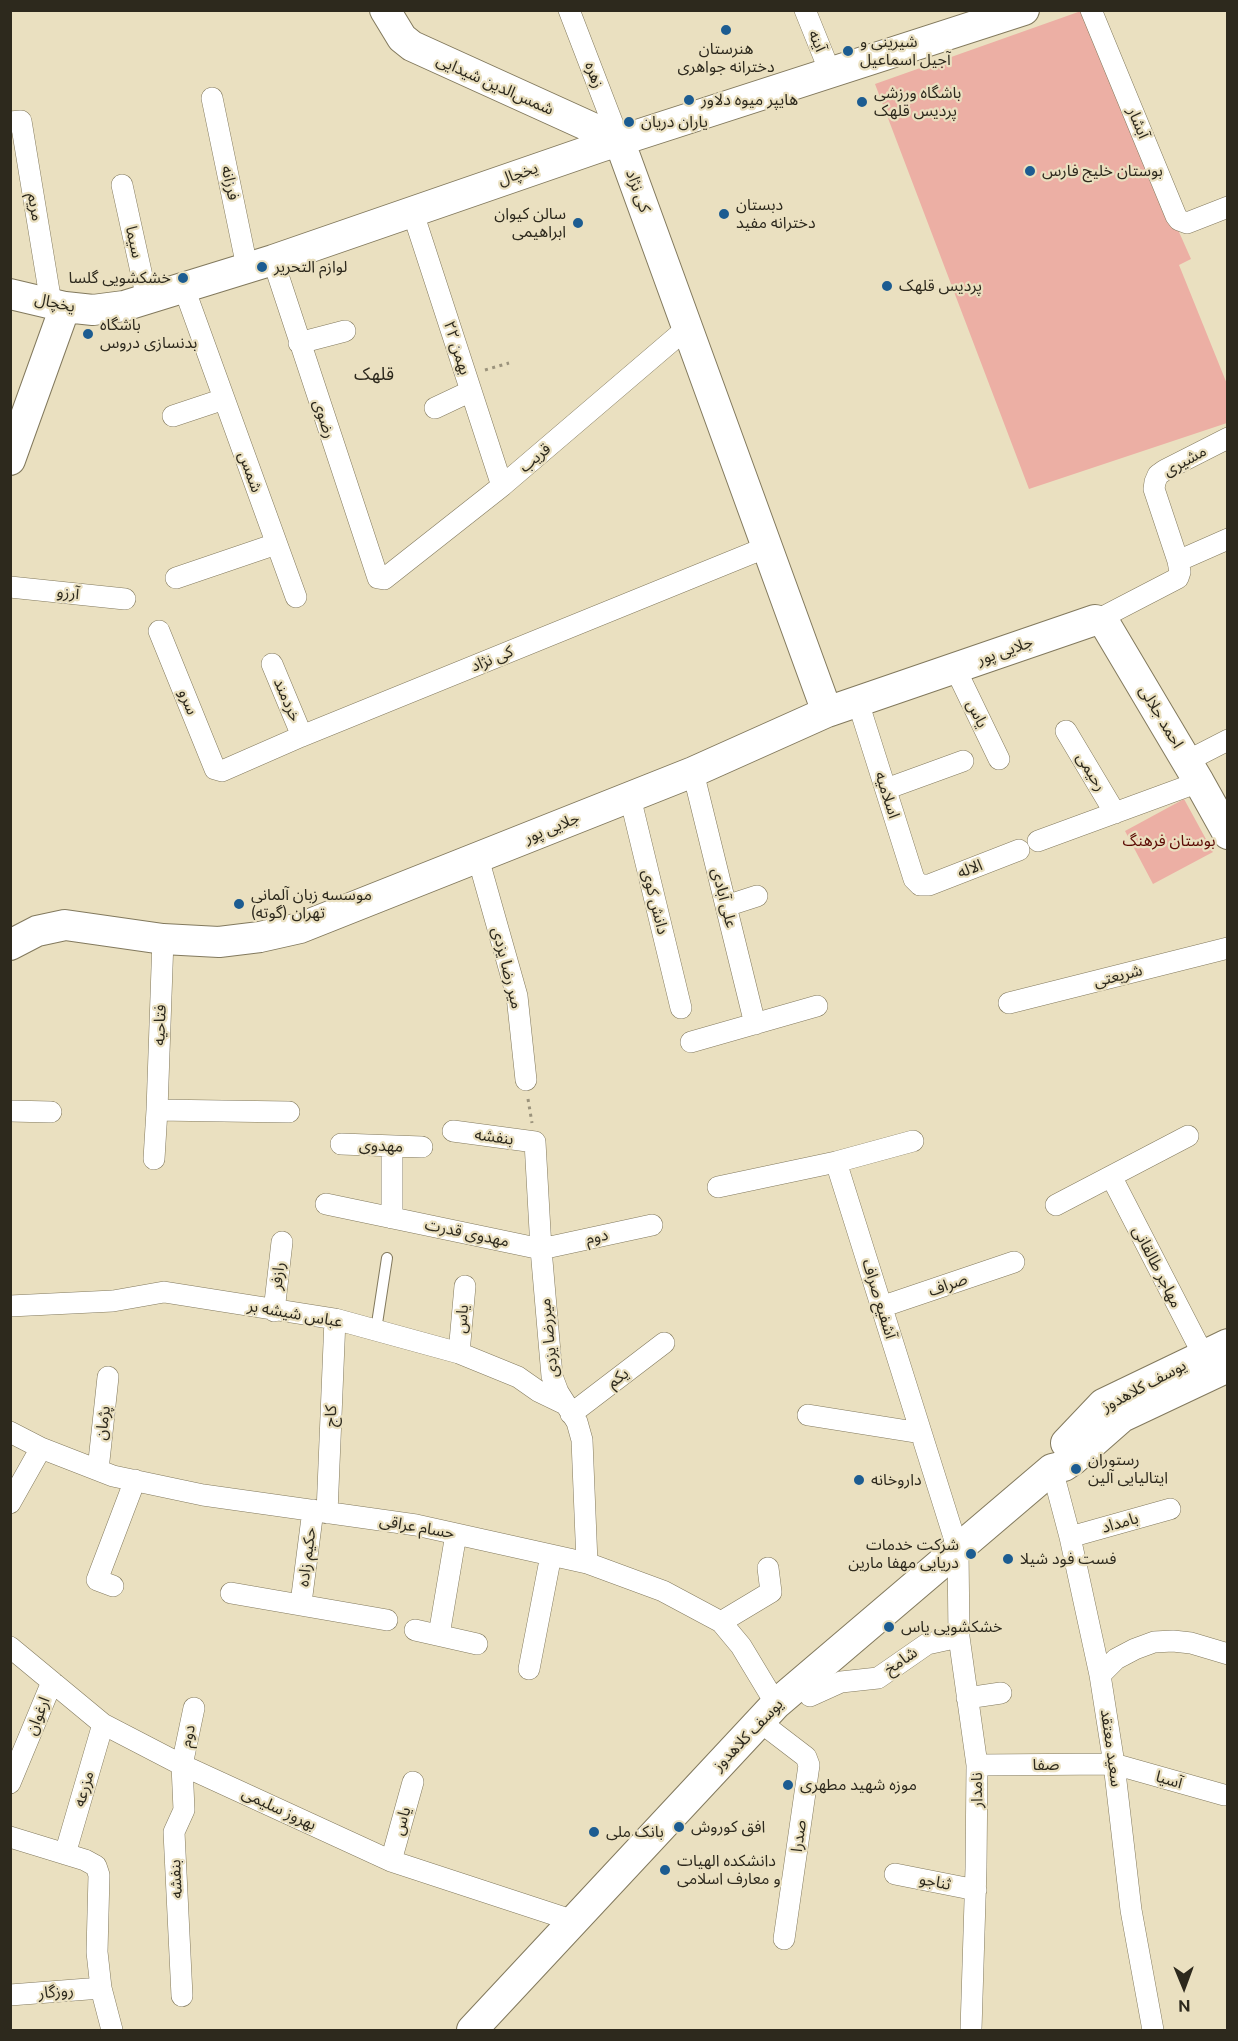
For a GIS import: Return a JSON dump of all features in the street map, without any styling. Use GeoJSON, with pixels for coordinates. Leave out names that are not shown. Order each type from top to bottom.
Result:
{"type":"FeatureCollection","features":[{"type":"Feature","properties":{"kind":"street","name":"شمس‌الدین شیدایی"},"geometry":{"type":"LineString","coordinates":[[385,10],[402,38],[418,50],[619,141]]}},
{"type":"Feature","properties":{"kind":"street","name":"زهره"},"geometry":{"type":"LineString","coordinates":[[568,10],[619,141]]}},
{"type":"Feature","properties":{"kind":"street","name":"آینه"},"geometry":{"type":"LineString","coordinates":[[805,10],[830,72]]}},
{"type":"Feature","properties":{"kind":"street","name":"یخچال"},"geometry":{"type":"LineString","coordinates":[[10,294],[93,310],[110,309],[147,299],[619,141],[1024,10]]}},
{"type":"Feature","properties":{"kind":"street","name":"آبشار"},"geometry":{"type":"LineString","coordinates":[[1091,10],[1176,216],[1187,223],[1227,207]]}},
{"type":"Feature","properties":{"kind":"street","name":"فرزانه"},"geometry":{"type":"LineString","coordinates":[[212,98],[260,263]]}},
{"type":"Feature","properties":{"kind":"street","name":"مریم"},"geometry":{"type":"LineString","coordinates":[[10,122],[21,121],[58,305]]}},
{"type":"Feature","properties":{"kind":"street","name":"کی نژاد"},"geometry":{"type":"LineString","coordinates":[[619,141],[826,712]]}},
{"type":"Feature","properties":{"kind":"street","name":"سیما"},"geometry":{"type":"LineString","coordinates":[[122,184],[147,299]]}},
{"type":"Feature","properties":{"kind":"street","name":"۲۲ بهمن"},"geometry":{"type":"LineString","coordinates":[[412,210],[502,486]]}},
{"type":"Feature","properties":{"kind":"street","name":"رضوی"},"geometry":{"type":"LineString","coordinates":[[260,263],[299,343],[378,579]]}},
{"type":"Feature","properties":{"kind":"street","name":"شمس"},"geometry":{"type":"LineString","coordinates":[[184,288],[296,597]]}},
{"type":"Feature","properties":{"kind":"street"},"geometry":{"type":"LineString","coordinates":[[10,460],[18,416],[58,305]]}},
{"type":"Feature","properties":{"kind":"street","name":"قریب"},"geometry":{"type":"LineString","coordinates":[[378,579],[384,579],[502,486],[687,328]]}},
{"type":"Feature","properties":{"kind":"street"},"geometry":{"type":"LineString","coordinates":[[299,343],[345,331]]}},
{"type":"Feature","properties":{"kind":"street"},"geometry":{"type":"LineString","coordinates":[[435,408],[468,383]]}},
{"type":"Feature","properties":{"kind":"street"},"geometry":{"type":"LineString","coordinates":[[172,416],[224,399]]}},
{"type":"Feature","properties":{"kind":"street","name":"مشیری"},"geometry":{"type":"LineString","coordinates":[[1178,561],[1154,489],[1155,482],[1158,475],[1166,470],[1227,438]]}},
{"type":"Feature","properties":{"kind":"street"},"geometry":{"type":"LineString","coordinates":[[1090,622],[1178,578],[1180,573],[1178,561],[1227,538]]}},
{"type":"Feature","properties":{"kind":"street"},"geometry":{"type":"LineString","coordinates":[[176,578],[276,544]]}},
{"type":"Feature","properties":{"kind":"street","name":"کی نژاد"},"geometry":{"type":"LineString","coordinates":[[218,771],[767,547]]}},
{"type":"Feature","properties":{"kind":"street","name":"آرزو"},"geometry":{"type":"LineString","coordinates":[[10,587],[125,599]]}},
{"type":"Feature","properties":{"kind":"street","name":"جلایی پور"},"geometry":{"type":"LineString","coordinates":[[10,945],[37,931],[65,925],[163,939],[219,942],[260,937],[300,928],[693,772],[826,712],[1090,622]]}},
{"type":"Feature","properties":{"kind":"street","name":"احمد جلالی"},"geometry":{"type":"LineString","coordinates":[[1090,622],[1104,622],[1193,771],[1227,834]]}},
{"type":"Feature","properties":{"kind":"street","name":"سرو"},"geometry":{"type":"LineString","coordinates":[[159,631],[218,771]]}},
{"type":"Feature","properties":{"kind":"street","name":"خردمند"},"geometry":{"type":"LineString","coordinates":[[272,664],[302,736]]}},
{"type":"Feature","properties":{"kind":"street","name":"یاس"},"geometry":{"type":"LineString","coordinates":[[955,668],[999,759]]}},
{"type":"Feature","properties":{"kind":"street","name":"اسلامیه"},"geometry":{"type":"LineString","coordinates":[[858,702],[914,879],[920,885]]}},
{"type":"Feature","properties":{"kind":"street","name":"رحیمی"},"geometry":{"type":"LineString","coordinates":[[1066,731],[1115,813]]}},
{"type":"Feature","properties":{"kind":"street","name":"رحیمی"},"geometry":{"type":"LineString","coordinates":[[1029,846],[1115,813],[1193,771],[1227,740]]}},
{"type":"Feature","properties":{"kind":"street"},"geometry":{"type":"LineString","coordinates":[[886,789],[963,761]]}},
{"type":"Feature","properties":{"kind":"street","name":"علی آبادی"},"geometry":{"type":"LineString","coordinates":[[693,772],[755,1024]]}},
{"type":"Feature","properties":{"kind":"street","name":"دانش کوی"},"geometry":{"type":"LineString","coordinates":[[630,797],[681,1008]]}},
{"type":"Feature","properties":{"kind":"street","name":"الاله"},"geometry":{"type":"LineString","coordinates":[[920,885],[929,885],[1029,846]]}},
{"type":"Feature","properties":{"kind":"street","name":"میر رضا یزدی"},"geometry":{"type":"LineString","coordinates":[[478,858],[517,996],[526,1080]]}},
{"type":"Feature","properties":{"kind":"street"},"geometry":{"type":"LineString","coordinates":[[726,906],[757,896]]}},
{"type":"Feature","properties":{"kind":"street","name":"فتاحیه"},"geometry":{"type":"LineString","coordinates":[[154,1159],[163,939]]}},
{"type":"Feature","properties":{"kind":"street","name":"شریعتی"},"geometry":{"type":"LineString","coordinates":[[1010,1003],[1227,948]]}},
{"type":"Feature","properties":{"kind":"street"},"geometry":{"type":"LineString","coordinates":[[691,1042],[817,1006]]}},
{"type":"Feature","properties":{"kind":"street"},"geometry":{"type":"LineString","coordinates":[[157,1110],[289,1112]]}},
{"type":"Feature","properties":{"kind":"street"},"geometry":{"type":"LineString","coordinates":[[10,1111],[51,1112]]}},
{"type":"Feature","properties":{"kind":"street","name":"بنفشه"},"geometry":{"type":"LineString","coordinates":[[453,1131],[535,1142]]}},
{"type":"Feature","properties":{"kind":"street"},"geometry":{"type":"LineString","coordinates":[[1056,1205],[1112,1178],[1188,1136]]}},
{"type":"Feature","properties":{"kind":"street","name":"میررضا یزدی"},"geometry":{"type":"LineString","coordinates":[[535,1142],[552,1376],[554,1384],[580,1428],[587,1563]]}},
{"type":"Feature","properties":{"kind":"street"},"geometry":{"type":"LineString","coordinates":[[718,1187],[836,1162],[913,1142]]}},
{"type":"Feature","properties":{"kind":"street","name":"مهدوی"},"geometry":{"type":"LineString","coordinates":[[341,1144],[422,1147]]}},
{"type":"Feature","properties":{"kind":"street"},"geometry":{"type":"LineString","coordinates":[[392,1146],[392,1218]]}},
{"type":"Feature","properties":{"kind":"street","name":"آشفیع صراف"},"geometry":{"type":"LineString","coordinates":[[836,1162],[958,1550]]}},
{"type":"Feature","properties":{"kind":"street","name":"مهاجر طالقانی"},"geometry":{"type":"LineString","coordinates":[[1112,1178],[1218,1360]]}},
{"type":"Feature","properties":{"kind":"street","name":"مهدوی قدرت"},"geometry":{"type":"LineString","coordinates":[[326,1204],[541,1249]]}},
{"type":"Feature","properties":{"kind":"street","name":"دوم"},"geometry":{"type":"LineString","coordinates":[[541,1249],[652,1225]]}},
{"type":"Feature","properties":{"kind":"street","name":"رازفر"},"geometry":{"type":"LineString","coordinates":[[274,1311],[282,1242]]}},
{"type":"Feature","properties":{"kind":"street","name":"صراف"},"geometry":{"type":"LineString","coordinates":[[881,1307],[1014,1262]]}},
{"type":"Feature","properties":{"kind":"street","name":"یاس"},"geometry":{"type":"LineString","coordinates":[[459,1353],[465,1286]]}},
{"type":"Feature","properties":{"kind":"street","name":"عباس شیشه بر"},"geometry":{"type":"LineString","coordinates":[[10,1306],[113,1301],[164,1292],[334,1319],[459,1353],[518,1377],[568,1409]]}},
{"type":"Feature","properties":{"kind":"street","name":"کاج"},"geometry":{"type":"LineString","coordinates":[[320,1511],[334,1319]]}},
{"type":"Feature","properties":{"kind":"street","name":"یکم"},"geometry":{"type":"LineString","coordinates":[[568,1409],[664,1343]]}},
{"type":"Feature","properties":{"kind":"street","name":"یوسف کلاهدوز"},"geometry":{"type":"LineString","coordinates":[[481,2030],[574,1921],[768,1712],[1052,1469],[1064,1466],[1073,1460],[1122,1417],[1218,1360]]}},
{"type":"Feature","properties":{"kind":"street","name":"پژمان"},"geometry":{"type":"LineString","coordinates":[[98,1470],[108,1377]]}},
{"type":"Feature","properties":{"kind":"street"},"geometry":{"type":"LineString","coordinates":[[808,1415],[921,1433]]}},
{"type":"Feature","properties":{"kind":"street","name":"حسام عراقی"},"geometry":{"type":"LineString","coordinates":[[10,1432],[41,1448],[98,1470],[135,1480],[203,1495],[416,1525],[587,1563],[663,1591],[722,1622],[741,1646],[768,1712]]}},
{"type":"Feature","properties":{"kind":"street"},"geometry":{"type":"LineString","coordinates":[[10,1503],[41,1448]]}},
{"type":"Feature","properties":{"kind":"street","name":"سعید معتقد"},"geometry":{"type":"LineString","coordinates":[[1052,1469],[1101,1675],[1131,1910],[1153,2031]]}},
{"type":"Feature","properties":{"kind":"street"},"geometry":{"type":"LineString","coordinates":[[113,1586],[97,1580],[135,1480]]}},
{"type":"Feature","properties":{"kind":"street","name":"بامداد"},"geometry":{"type":"LineString","coordinates":[[1070,1537],[1170,1509]]}},
{"type":"Feature","properties":{"kind":"street","name":"حکیم زاده"},"geometry":{"type":"LineString","coordinates":[[301,1604],[320,1511]]}},
{"type":"Feature","properties":{"kind":"street"},"geometry":{"type":"LineString","coordinates":[[439,1635],[456,1534]]}},
{"type":"Feature","properties":{"kind":"street","name":"نامدار"},"geometry":{"type":"LineString","coordinates":[[958,1550],[959,1637],[977,1765],[971,2031]]}},
{"type":"Feature","properties":{"kind":"street"},"geometry":{"type":"LineString","coordinates":[[529,1669],[551,1555]]}},
{"type":"Feature","properties":{"kind":"street"},"geometry":{"type":"LineString","coordinates":[[722,1622],[771,1592],[768,1568]]}},
{"type":"Feature","properties":{"kind":"street","name":"حکیم زاده"},"geometry":{"type":"LineString","coordinates":[[231,1593],[387,1620]]}},
{"type":"Feature","properties":{"kind":"street"},"geometry":{"type":"LineString","coordinates":[[415,1630],[477,1644]]}},
{"type":"Feature","properties":{"kind":"street","name":"شامخ"},"geometry":{"type":"LineString","coordinates":[[810,1696],[842,1682],[878,1678],[927,1644],[959,1637]]}},
{"type":"Feature","properties":{"kind":"street"},"geometry":{"type":"LineString","coordinates":[[1101,1675],[1116,1659],[1154,1642],[1191,1643],[1227,1654]]}},
{"type":"Feature","properties":{"kind":"street","name":"بهروز سلیمی"},"geometry":{"type":"LineString","coordinates":[[10,1647],[103,1724],[182,1765],[391,1860],[574,1921]]}},
{"type":"Feature","properties":{"kind":"street","name":"ارغوان"},"geometry":{"type":"LineString","coordinates":[[10,1783],[52,1682]]}},
{"type":"Feature","properties":{"kind":"street"},"geometry":{"type":"LineString","coordinates":[[967,1698],[1001,1693]]}},
{"type":"Feature","properties":{"kind":"street","name":"دوم"},"geometry":{"type":"LineString","coordinates":[[182,1765],[194,1708]]}},
{"type":"Feature","properties":{"kind":"street","name":"صدرا"},"geometry":{"type":"LineString","coordinates":[[768,1712],[806,1757],[809,1765],[784,1939]]}},
{"type":"Feature","properties":{"kind":"street","name":"مزرعه"},"geometry":{"type":"LineString","coordinates":[[65,1854],[103,1724]]}},
{"type":"Feature","properties":{"kind":"street","name":"صفا"},"geometry":{"type":"LineString","coordinates":[[977,1765],[1114,1764]]}},
{"type":"Feature","properties":{"kind":"street","name":"آسیا"},"geometry":{"type":"LineString","coordinates":[[1114,1764],[1224,1795]]}},
{"type":"Feature","properties":{"kind":"street","name":"بنفشه"},"geometry":{"type":"LineString","coordinates":[[182,1765],[184,1810],[174,1832],[182,1996]]}},
{"type":"Feature","properties":{"kind":"street","name":"یاس"},"geometry":{"type":"LineString","coordinates":[[391,1860],[413,1782]]}},
{"type":"Feature","properties":{"kind":"street"},"geometry":{"type":"LineString","coordinates":[[10,1837],[91,1862],[96,1866],[99,1875],[97,1952],[101,1988],[112,2031]]}},
{"type":"Feature","properties":{"kind":"street","name":"ثناجو"},"geometry":{"type":"LineString","coordinates":[[895,1874],[975,1890]]}},
{"type":"Feature","properties":{"kind":"street","name":"روزگار"},"geometry":{"type":"LineString","coordinates":[[10,1995],[101,1988]]}},
{"type":"Feature","properties":{"kind":"lane"},"geometry":{"type":"LineString","coordinates":[[376,1330],[387,1258]]}},
{"type":"Feature","properties":{"kind":"path"},"geometry":{"type":"LineString","coordinates":[[468,383],[509,363]]}},
{"type":"Feature","properties":{"kind":"path"},"geometry":{"type":"LineString","coordinates":[[526,1080],[535,1142]]}},
{"type":"Feature","properties":{"kind":"green space","name":"بوستان خلیج فارس"},"geometry":{"type":"Polygon","coordinates":[[[1081,11],[1191,259],[1179,265],[1227,384],[1227,423],[1029,489],[875,84],[1081,11]]]}},
{"type":"Feature","properties":{"kind":"green space","name":"بوستان فرهنگ"},"geometry":{"type":"Polygon","coordinates":[[[1184,799],[1213,852],[1153,884],[1125,831],[1184,799]]]}},
{"type":"Feature","properties":{"kind":"place","name":"هنرستان دخترانه جواهری"},"geometry":{"type":"Point","coordinates":[726,30]}},
{"type":"Feature","properties":{"kind":"place","name":"شیرینی و آجیل اسماعيل"},"geometry":{"type":"Point","coordinates":[848,51]}},
{"type":"Feature","properties":{"kind":"place","name":"هایپر میوه دلاور"},"geometry":{"type":"Point","coordinates":[689,100]}},
{"type":"Feature","properties":{"kind":"place","name":"باشگاه ورزشی پردیس قلهک"},"geometry":{"type":"Point","coordinates":[862,102]}},
{"type":"Feature","properties":{"kind":"place","name":"یاران دریان"},"geometry":{"type":"Point","coordinates":[629,122]}},
{"type":"Feature","properties":{"kind":"place","name":"بوستان خلیج فارس"},"geometry":{"type":"Point","coordinates":[1030,171]}},
{"type":"Feature","properties":{"kind":"place","name":"دبستان دخترانه مفید"},"geometry":{"type":"Point","coordinates":[724,214]}},
{"type":"Feature","properties":{"kind":"place","name":"سالن کیوان ابراهیمی"},"geometry":{"type":"Point","coordinates":[578,223]}},
{"type":"Feature","properties":{"kind":"place","name":"لوازم التحریر"},"geometry":{"type":"Point","coordinates":[262,267]}},
{"type":"Feature","properties":{"kind":"place","name":"خشکشویی گلسا"},"geometry":{"type":"Point","coordinates":[183,278]}},
{"type":"Feature","properties":{"kind":"place","name":"پردیس قلهک"},"geometry":{"type":"Point","coordinates":[887,286]}},
{"type":"Feature","properties":{"kind":"place","name":"باشگاه بدنسازی دروس"},"geometry":{"type":"Point","coordinates":[88,334]}},
{"type":"Feature","properties":{"kind":"place","name":"موسسه زبان آلمانی تهران (گوته)"},"geometry":{"type":"Point","coordinates":[239,904]}},
{"type":"Feature","properties":{"kind":"place","name":"رستوران ایتالیایی آلین"},"geometry":{"type":"Point","coordinates":[1076,1469]}},
{"type":"Feature","properties":{"kind":"place","name":"داروخانه"},"geometry":{"type":"Point","coordinates":[859,1480]}},
{"type":"Feature","properties":{"kind":"place","name":"شرکت خدمات دریایی مهفا مارین"},"geometry":{"type":"Point","coordinates":[971,1554]}},
{"type":"Feature","properties":{"kind":"place","name":"فست فود شیلا"},"geometry":{"type":"Point","coordinates":[1008,1559]}},
{"type":"Feature","properties":{"kind":"place","name":"خشکشویی یاس"},"geometry":{"type":"Point","coordinates":[889,1627]}},
{"type":"Feature","properties":{"kind":"place","name":"موزه شهید مطهری"},"geometry":{"type":"Point","coordinates":[788,1785]}},
{"type":"Feature","properties":{"kind":"place","name":"افق کوروش"},"geometry":{"type":"Point","coordinates":[679,1827]}},
{"type":"Feature","properties":{"kind":"place","name":"بانک ملی"},"geometry":{"type":"Point","coordinates":[594,1832]}},
{"type":"Feature","properties":{"kind":"place","name":"دانشکده الهیات و معارف اسلامی"},"geometry":{"type":"Point","coordinates":[665,1870]}},
{"type":"Feature","properties":{"kind":"district","name":"قلهک"},"geometry":{"type":"Point","coordinates":[374,374]}}]}
